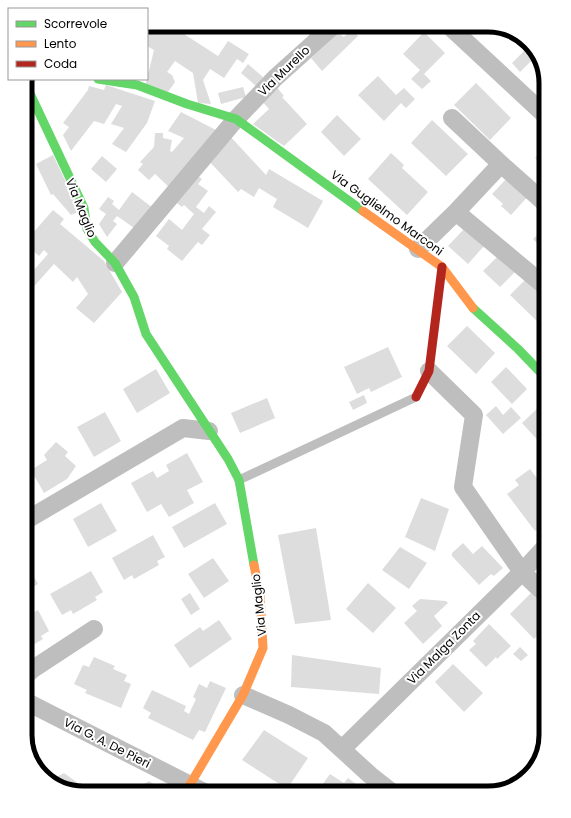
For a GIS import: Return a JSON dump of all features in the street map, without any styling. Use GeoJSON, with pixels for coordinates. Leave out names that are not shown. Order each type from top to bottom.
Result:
{"type":"FeatureCollection","features":[{"type":"Feature","properties":{"kind":"street","name":"Via Murello"},"geometry":{"type":"LineString","coordinates":[[115,263],[236,119],[275,78],[326,32]]}},
{"type":"Feature","properties":{"kind":"street"},"geometry":{"type":"LineString","coordinates":[[456,32],[539,110]]}},
{"type":"Feature","properties":{"kind":"street","name":"Via Guglielmo Marconi"},"geometry":{"type":"LineString","coordinates":[[105,80],[138,85],[187,104],[236,119],[442,267],[472,307],[518,349],[539,371]]}},
{"type":"Feature","properties":{"kind":"street","name":"Via Maglio"},"geometry":{"type":"LineString","coordinates":[[32,96],[84,208],[87,229],[95,242],[115,263],[134,297],[146,334],[240,480],[260,595],[263,648],[243,695],[188,786]]}},
{"type":"Feature","properties":{"kind":"street"},"geometry":{"type":"LineString","coordinates":[[452,118],[539,198]]}},
{"type":"Feature","properties":{"kind":"street"},"geometry":{"type":"LineString","coordinates":[[418,249],[456,212],[501,164]]}},
{"type":"Feature","properties":{"kind":"street"},"geometry":{"type":"LineString","coordinates":[[456,212],[539,281]]}},
{"type":"Feature","properties":{"kind":"street"},"geometry":{"type":"LineString","coordinates":[[416,397],[429,371],[442,267]]}},
{"type":"Feature","properties":{"kind":"street"},"geometry":{"type":"LineString","coordinates":[[429,371],[474,415],[463,487],[522,572],[539,588]]}},
{"type":"Feature","properties":{"kind":"street"},"geometry":{"type":"LineString","coordinates":[[32,516],[183,428],[209,431]]}},
{"type":"Feature","properties":{"kind":"street","name":"Via Malga Zonta"},"geometry":{"type":"LineString","coordinates":[[342,750],[539,554]]}},
{"type":"Feature","properties":{"kind":"street"},"geometry":{"type":"LineString","coordinates":[[32,670],[94,629]]}},
{"type":"Feature","properties":{"kind":"street"},"geometry":{"type":"LineString","coordinates":[[243,695],[289,715],[324,733],[383,786]]}},
{"type":"Feature","properties":{"kind":"street","name":"Via G. A. De Pieri"},"geometry":{"type":"LineString","coordinates":[[32,705],[183,786]]}},
{"type":"Feature","properties":{"kind":"lane"},"geometry":{"type":"LineString","coordinates":[[240,480],[416,397]]}},
{"type":"Feature","properties":{"kind":"building"},"geometry":{"type":"Polygon","coordinates":[[[148,32],[181,32],[218,56],[228,41],[249,54],[243,63],[237,59],[224,78],[210,69],[203,80],[211,104],[198,103],[193,73],[175,61],[167,72],[172,75],[175,82],[168,92],[145,87],[148,80],[154,50],[148,47],[148,32]]]}},
{"type":"Feature","properties":{"kind":"building"},"geometry":{"type":"Polygon","coordinates":[[[348,32],[354,32],[358,36],[322,71],[311,58],[338,33],[344,37],[348,32]]]}},
{"type":"Feature","properties":{"kind":"building"},"geometry":{"type":"Polygon","coordinates":[[[424,32],[445,53],[424,74],[431,81],[422,89],[411,79],[420,70],[403,54],[424,32]]]}},
{"type":"Feature","properties":{"kind":"building"},"geometry":{"type":"Polygon","coordinates":[[[526,49],[533,59],[520,72],[512,63],[526,49]]]}},
{"type":"Feature","properties":{"kind":"building"},"geometry":{"type":"Polygon","coordinates":[[[248,64],[263,77],[256,86],[241,73],[248,64]]]}},
{"type":"Feature","properties":{"kind":"building"},"geometry":{"type":"Polygon","coordinates":[[[378,76],[396,95],[404,88],[415,99],[406,108],[401,103],[384,121],[358,95],[378,76]]]}},
{"type":"Feature","properties":{"kind":"building"},"geometry":{"type":"Polygon","coordinates":[[[476,83],[511,118],[490,140],[454,105],[476,83]]]}},
{"type":"Feature","properties":{"kind":"building"},"geometry":{"type":"Polygon","coordinates":[[[274,84],[284,96],[282,97],[307,124],[284,146],[253,124],[269,109],[259,98],[274,84]]]}},
{"type":"Feature","properties":{"kind":"building"},"geometry":{"type":"Polygon","coordinates":[[[106,85],[155,101],[147,123],[126,152],[112,144],[124,128],[111,124],[122,106],[116,104],[104,124],[94,121],[71,151],[63,135],[69,127],[63,123],[88,90],[89,86],[104,90],[106,85]]]}},
{"type":"Feature","properties":{"kind":"building"},"geometry":{"type":"Polygon","coordinates":[[[243,87],[246,97],[221,104],[218,93],[243,87]]]}},
{"type":"Feature","properties":{"kind":"building"},"geometry":{"type":"Polygon","coordinates":[[[181,112],[218,131],[170,188],[155,174],[149,180],[138,170],[143,164],[140,162],[154,147],[155,133],[163,133],[163,138],[172,140],[170,151],[172,152],[184,138],[168,131],[181,112]]]}},
{"type":"Feature","properties":{"kind":"building"},"geometry":{"type":"Polygon","coordinates":[[[337,115],[361,139],[344,156],[321,132],[337,115]]]}},
{"type":"Feature","properties":{"kind":"building"},"geometry":{"type":"Polygon","coordinates":[[[432,120],[468,154],[446,176],[411,143],[432,120]]]}},
{"type":"Feature","properties":{"kind":"building"},"geometry":{"type":"Polygon","coordinates":[[[228,134],[266,175],[269,169],[323,201],[308,228],[273,207],[277,199],[259,188],[254,197],[241,189],[238,192],[206,158],[228,134]]]}},
{"type":"Feature","properties":{"kind":"building"},"geometry":{"type":"Polygon","coordinates":[[[391,153],[404,165],[402,168],[428,192],[407,215],[368,179],[391,153]]]}},
{"type":"Feature","properties":{"kind":"building"},"geometry":{"type":"Polygon","coordinates":[[[539,154],[539,162],[535,158],[539,154]]]}},
{"type":"Feature","properties":{"kind":"building"},"geometry":{"type":"Polygon","coordinates":[[[53,155],[80,211],[71,215],[53,194],[51,195],[36,164],[53,155]]]}},
{"type":"Feature","properties":{"kind":"building"},"geometry":{"type":"Polygon","coordinates":[[[102,156],[117,169],[106,182],[91,169],[102,156]]]}},
{"type":"Feature","properties":{"kind":"building"},"geometry":{"type":"Polygon","coordinates":[[[193,173],[202,179],[198,184],[208,191],[196,207],[204,213],[209,206],[216,212],[202,229],[210,235],[202,245],[198,242],[182,261],[167,249],[169,246],[156,236],[169,219],[182,230],[194,214],[184,205],[182,207],[172,199],[193,173]]]}},
{"type":"Feature","properties":{"kind":"building"},"geometry":{"type":"Polygon","coordinates":[[[509,176],[530,194],[511,215],[501,206],[503,204],[492,194],[509,176]]]}},
{"type":"Feature","properties":{"kind":"building"},"geometry":{"type":"Polygon","coordinates":[[[132,192],[153,208],[137,230],[117,216],[113,221],[117,224],[107,237],[99,224],[106,214],[99,209],[108,197],[114,201],[112,204],[119,210],[132,192]]]}},
{"type":"Feature","properties":{"kind":"building"},"geometry":{"type":"Polygon","coordinates":[[[53,210],[64,219],[60,224],[104,261],[122,292],[94,323],[76,308],[88,294],[77,277],[73,282],[54,264],[32,289],[32,272],[48,254],[44,250],[39,256],[32,250],[32,234],[53,210]]]}},
{"type":"Feature","properties":{"kind":"building"},"geometry":{"type":"Polygon","coordinates":[[[465,228],[484,246],[468,264],[448,246],[465,228]]]}},
{"type":"Feature","properties":{"kind":"building"},"geometry":{"type":"Polygon","coordinates":[[[539,233],[539,245],[533,239],[539,233]]]}},
{"type":"Feature","properties":{"kind":"building"},"geometry":{"type":"Polygon","coordinates":[[[500,254],[517,270],[500,287],[483,271],[500,254]]]}},
{"type":"Feature","properties":{"kind":"building"},"geometry":{"type":"Polygon","coordinates":[[[528,277],[539,287],[539,323],[510,295],[528,277]]]}},
{"type":"Feature","properties":{"kind":"building"},"geometry":{"type":"Polygon","coordinates":[[[467,326],[495,353],[476,374],[447,346],[467,326]]]}},
{"type":"Feature","properties":{"kind":"building"},"geometry":{"type":"Polygon","coordinates":[[[388,347],[402,377],[371,392],[369,388],[357,394],[344,367],[388,347]]]}},
{"type":"Feature","properties":{"kind":"building"},"geometry":{"type":"Polygon","coordinates":[[[506,367],[527,389],[512,404],[491,382],[506,367]]]}},
{"type":"Feature","properties":{"kind":"building"},"geometry":{"type":"Polygon","coordinates":[[[156,369],[170,393],[137,413],[123,389],[156,369]]]}},
{"type":"Feature","properties":{"kind":"building"},"geometry":{"type":"Polygon","coordinates":[[[364,395],[367,403],[353,410],[349,402],[364,395]]]}},
{"type":"Feature","properties":{"kind":"building"},"geometry":{"type":"Polygon","coordinates":[[[267,398],[275,418],[240,433],[231,413],[267,398]]]}},
{"type":"Feature","properties":{"kind":"building"},"geometry":{"type":"Polygon","coordinates":[[[496,406],[503,415],[511,407],[521,418],[503,434],[486,415],[496,406]]]}},
{"type":"Feature","properties":{"kind":"building"},"geometry":{"type":"Polygon","coordinates":[[[539,407],[539,442],[522,423],[539,407]]]}},
{"type":"Feature","properties":{"kind":"building"},"geometry":{"type":"Polygon","coordinates":[[[105,412],[121,441],[94,457],[77,427],[105,412]]]}},
{"type":"Feature","properties":{"kind":"building"},"geometry":{"type":"Polygon","coordinates":[[[56,442],[68,452],[65,456],[76,466],[67,479],[44,493],[32,469],[47,460],[44,455],[56,442]]]}},
{"type":"Feature","properties":{"kind":"building"},"geometry":{"type":"Polygon","coordinates":[[[187,453],[203,482],[187,490],[194,503],[169,517],[161,504],[147,512],[131,483],[153,471],[157,478],[169,471],[166,465],[187,453]]]}},
{"type":"Feature","properties":{"kind":"building"},"geometry":{"type":"Polygon","coordinates":[[[530,469],[539,481],[539,528],[535,531],[507,494],[519,485],[515,480],[530,469]]]}},
{"type":"Feature","properties":{"kind":"building"},"geometry":{"type":"Polygon","coordinates":[[[421,498],[449,509],[435,551],[405,537],[421,498]]]}},
{"type":"Feature","properties":{"kind":"building"},"geometry":{"type":"Polygon","coordinates":[[[101,503],[117,531],[88,547],[73,519],[101,503]]]}},
{"type":"Feature","properties":{"kind":"building"},"geometry":{"type":"Polygon","coordinates":[[[215,503],[227,524],[184,548],[172,527],[215,503]]]}},
{"type":"Feature","properties":{"kind":"building"},"geometry":{"type":"Polygon","coordinates":[[[316,528],[331,620],[295,624],[278,535],[316,528]]]}},
{"type":"Feature","properties":{"kind":"building"},"geometry":{"type":"Polygon","coordinates":[[[153,535],[165,557],[157,561],[159,565],[134,579],[132,575],[124,580],[112,558],[153,535]]]}},
{"type":"Feature","properties":{"kind":"building"},"geometry":{"type":"Polygon","coordinates":[[[463,543],[473,554],[482,546],[503,568],[494,576],[491,574],[479,585],[452,556],[452,553],[463,543]]]}},
{"type":"Feature","properties":{"kind":"building"},"geometry":{"type":"Polygon","coordinates":[[[400,547],[427,563],[409,589],[382,570],[400,547]]]}},
{"type":"Feature","properties":{"kind":"building"},"geometry":{"type":"Polygon","coordinates":[[[213,558],[229,581],[204,598],[188,574],[213,558]]]}},
{"type":"Feature","properties":{"kind":"building"},"geometry":{"type":"Polygon","coordinates":[[[91,571],[103,592],[95,597],[97,600],[73,614],[71,610],[62,615],[50,594],[91,571]]]}},
{"type":"Feature","properties":{"kind":"building"},"geometry":{"type":"Polygon","coordinates":[[[32,574],[38,584],[32,587],[32,574]]]}},
{"type":"Feature","properties":{"kind":"building"},"geometry":{"type":"Polygon","coordinates":[[[368,583],[396,608],[373,633],[346,609],[368,583]]]}},
{"type":"Feature","properties":{"kind":"building"},"geometry":{"type":"Polygon","coordinates":[[[190,593],[200,609],[191,615],[181,599],[190,593]]]}},
{"type":"Feature","properties":{"kind":"building"},"geometry":{"type":"Polygon","coordinates":[[[531,593],[539,602],[539,634],[534,639],[510,614],[531,593]]]}},
{"type":"Feature","properties":{"kind":"building"},"geometry":{"type":"Polygon","coordinates":[[[420,599],[446,601],[448,603],[434,616],[442,626],[423,644],[404,623],[417,611],[412,606],[420,599]]]}},
{"type":"Feature","properties":{"kind":"building"},"geometry":{"type":"Polygon","coordinates":[[[38,610],[49,631],[41,636],[43,639],[32,646],[32,613],[38,610]]]}},
{"type":"Feature","properties":{"kind":"building"},"geometry":{"type":"Polygon","coordinates":[[[219,620],[232,639],[190,668],[174,645],[200,627],[203,631],[219,620]]]}},
{"type":"Feature","properties":{"kind":"building"},"geometry":{"type":"Polygon","coordinates":[[[489,624],[511,646],[497,659],[496,657],[486,667],[469,650],[476,644],[473,641],[489,624]]]}},
{"type":"Feature","properties":{"kind":"building"},"geometry":{"type":"Polygon","coordinates":[[[520,647],[528,655],[521,661],[513,654],[520,647]]]}},
{"type":"Feature","properties":{"kind":"building"},"geometry":{"type":"Polygon","coordinates":[[[292,655],[381,668],[379,694],[291,687],[292,655]]]}},
{"type":"Feature","properties":{"kind":"building"},"geometry":{"type":"Polygon","coordinates":[[[94,657],[115,666],[113,669],[127,675],[124,681],[131,684],[121,708],[85,693],[87,690],[74,684],[83,665],[89,667],[94,657]]]}},
{"type":"Feature","properties":{"kind":"building"},"geometry":{"type":"Polygon","coordinates":[[[453,664],[483,693],[464,712],[435,682],[453,664]]]}},
{"type":"Feature","properties":{"kind":"building"},"geometry":{"type":"Polygon","coordinates":[[[210,681],[226,688],[205,732],[199,730],[193,740],[148,718],[151,713],[143,708],[152,690],[186,706],[184,711],[189,714],[196,699],[193,697],[199,684],[207,688],[210,681]]]}},
{"type":"Feature","properties":{"kind":"building"},"geometry":{"type":"Polygon","coordinates":[[[264,730],[308,758],[289,786],[282,786],[242,760],[264,730]]]}},
{"type":"Feature","properties":{"kind":"building"},"geometry":{"type":"Polygon","coordinates":[[[539,743],[536,750],[534,747],[539,743]]]}},
{"type":"Feature","properties":{"kind":"building"},"geometry":{"type":"Polygon","coordinates":[[[64,773],[82,786],[60,781],[53,776],[55,774],[57,777],[64,773]]]}},
{"type":"Feature","properties":{"kind":"building"},"geometry":{"type":"Polygon","coordinates":[[[330,774],[344,783],[348,778],[359,786],[321,786],[330,774]]]}},
{"type":"Feature","properties":{"kind":"building"},"geometry":{"type":"Polygon","coordinates":[[[149,781],[156,786],[141,786],[149,781]]]}},
{"type":"Feature","properties":{"kind":"traffic: fast"},"geometry":{"type":"LineString","coordinates":[[104,80],[137,85],[187,104],[236,119],[363,211]]}},
{"type":"Feature","properties":{"kind":"traffic: fast"},"geometry":{"type":"LineString","coordinates":[[32,98],[84,208],[87,229],[95,242],[115,263],[134,297],[146,334],[228,459],[239,480],[254,565]]}},
{"type":"Feature","properties":{"kind":"traffic: fast"},"geometry":{"type":"LineString","coordinates":[[473,308],[518,349],[539,371]]}},
{"type":"Feature","properties":{"kind":"traffic: slow"},"geometry":{"type":"LineString","coordinates":[[363,211],[442,267],[473,308]]}},
{"type":"Feature","properties":{"kind":"traffic: slow"},"geometry":{"type":"LineString","coordinates":[[189,786],[243,695],[263,648],[260,595],[254,565]]}},
{"type":"Feature","properties":{"kind":"traffic: jam"},"geometry":{"type":"LineString","coordinates":[[416,397],[429,371],[442,267]]}}]}
